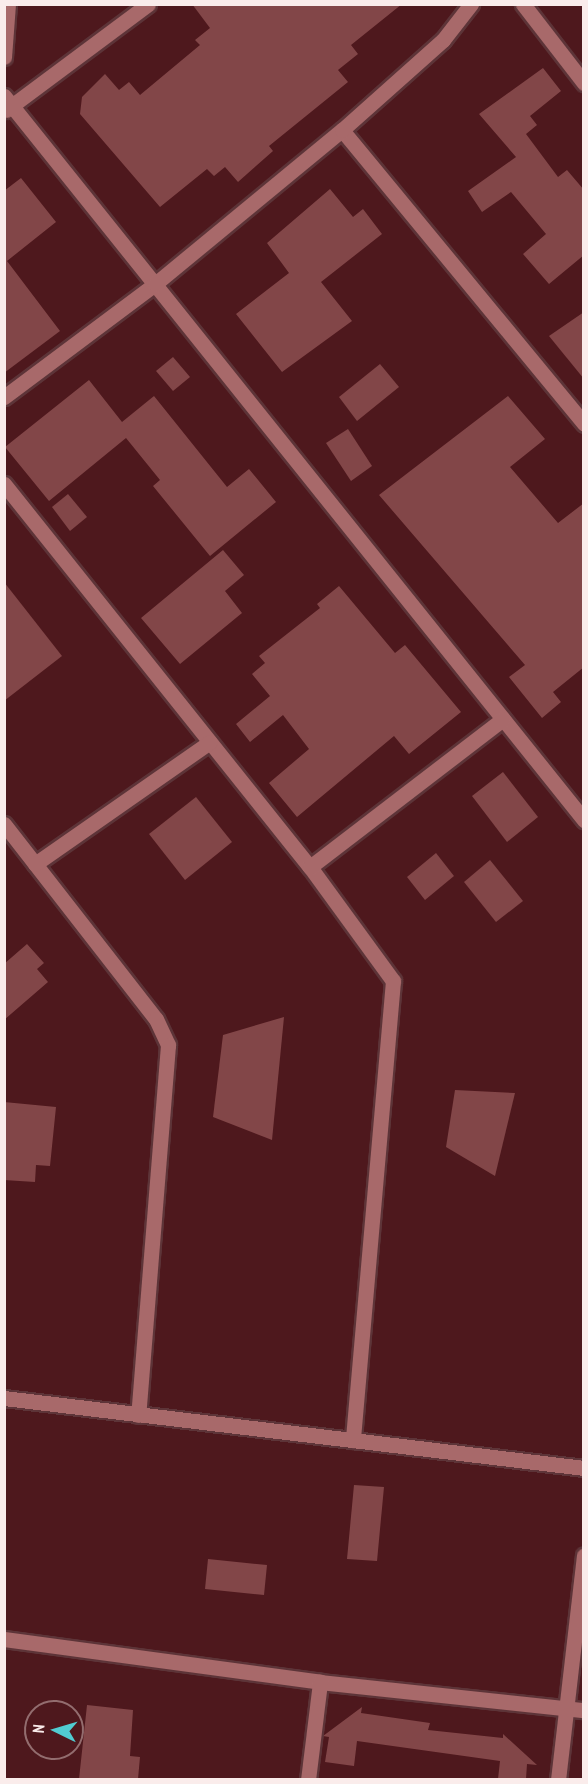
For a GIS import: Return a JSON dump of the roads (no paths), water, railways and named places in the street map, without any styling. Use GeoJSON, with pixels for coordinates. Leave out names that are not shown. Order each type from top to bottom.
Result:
{"type":"FeatureCollection","features":[{"type":"Feature","properties":{"kind":"street"},"geometry":{"type":"LineString","coordinates":[[4,57],[8,4]]}},
{"type":"Feature","properties":{"kind":"street"},"geometry":{"type":"LineString","coordinates":[[148,4],[7,104],[155,284],[584,820]]}},
{"type":"Feature","properties":{"kind":"street"},"geometry":{"type":"LineString","coordinates":[[4,397],[155,284],[342,130],[450,34],[471,4]]}},
{"type":"Feature","properties":{"kind":"street"},"geometry":{"type":"LineString","coordinates":[[523,4],[584,83]]}},
{"type":"Feature","properties":{"kind":"street"},"geometry":{"type":"LineString","coordinates":[[342,130],[584,424]]}},
{"type":"Feature","properties":{"kind":"street"},"geometry":{"type":"LineString","coordinates":[[4,484],[310,867],[382,961],[395,990],[353,1440]]}},
{"type":"Feature","properties":{"kind":"street"},"geometry":{"type":"LineString","coordinates":[[310,867],[503,719]]}},
{"type":"Feature","properties":{"kind":"street"},"geometry":{"type":"LineString","coordinates":[[35,864],[210,742]]}},
{"type":"Feature","properties":{"kind":"street"},"geometry":{"type":"LineString","coordinates":[[4,824],[156,1019],[168,1045],[138,1414]]}},
{"type":"Feature","properties":{"kind":"street"},"geometry":{"type":"LineString","coordinates":[[4,1398],[584,1468]]}},
{"type":"Feature","properties":{"kind":"street"},"geometry":{"type":"LineString","coordinates":[[558,1779],[584,1555]]}},
{"type":"Feature","properties":{"kind":"street"},"geometry":{"type":"LineString","coordinates":[[4,1639],[320,1682],[584,1710]]}},
{"type":"Feature","properties":{"kind":"street"},"geometry":{"type":"LineString","coordinates":[[308,1779],[320,1682]]}}]}
